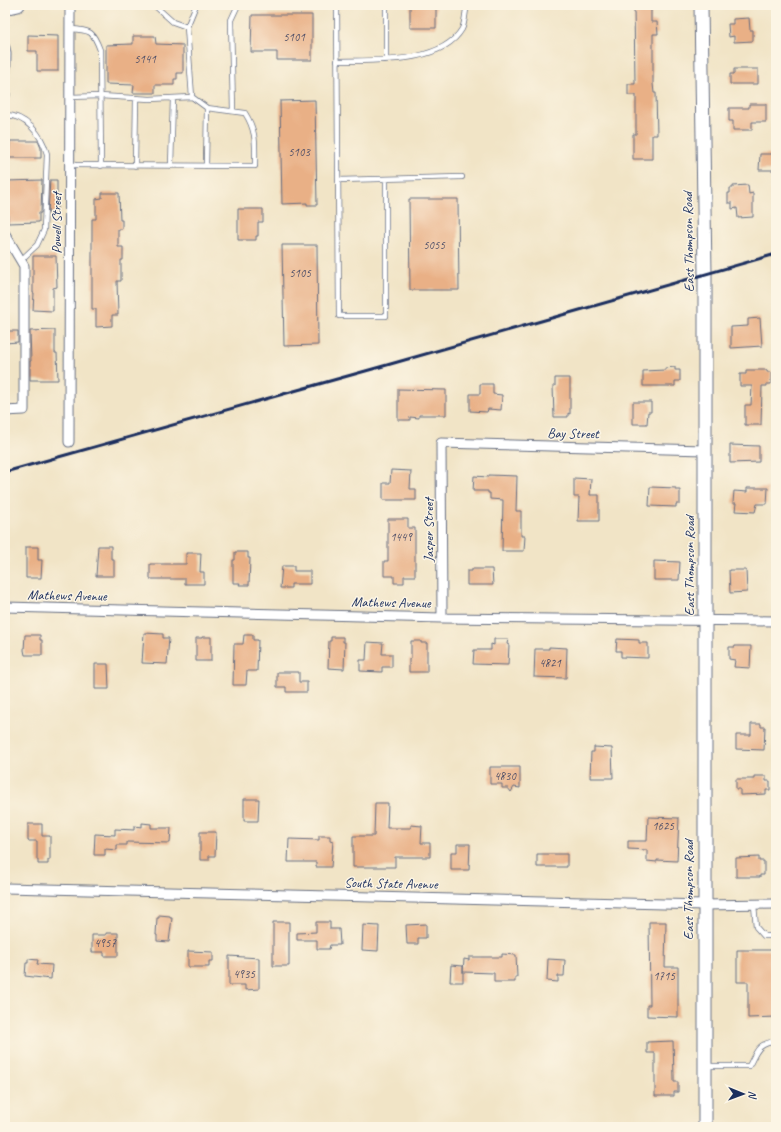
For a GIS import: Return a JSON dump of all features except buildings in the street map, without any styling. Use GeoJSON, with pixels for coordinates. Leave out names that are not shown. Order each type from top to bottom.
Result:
{"type":"FeatureCollection","features":[{"type":"Feature","properties":{"kind":"main road"},"geometry":{"type":"LineString","coordinates":[[5,8],[18,5]]}},
{"type":"Feature","properties":{"kind":"main road","name":"East Thompson Road"},"geometry":{"type":"LineString","coordinates":[[701,5],[705,274],[705,1127]]}},
{"type":"Feature","properties":{"kind":"street","name":"Powell Street"},"geometry":{"type":"LineString","coordinates":[[69,442],[70,5]]}},
{"type":"Feature","properties":{"kind":"street"},"geometry":{"type":"LineString","coordinates":[[5,48],[5,95]]}},
{"type":"Feature","properties":{"kind":"street"},"geometry":{"type":"LineString","coordinates":[[5,234],[24,266],[24,410],[5,411]]}},
{"type":"Feature","properties":{"kind":"street","name":"Bay Street"},"geometry":{"type":"LineString","coordinates":[[441,443],[704,450]]}},
{"type":"Feature","properties":{"kind":"street","name":"Jasper Street"},"geometry":{"type":"LineString","coordinates":[[441,443],[442,618]]}},
{"type":"Feature","properties":{"kind":"street","name":"Mathews Avenue"},"geometry":{"type":"LineString","coordinates":[[5,607],[442,618],[776,622]]}},
{"type":"Feature","properties":{"kind":"street","name":"South State Avenue"},"geometry":{"type":"LineString","coordinates":[[5,888],[704,905],[776,904]]}},
{"type":"Feature","properties":{"kind":"lane"},"geometry":{"type":"LineString","coordinates":[[154,5],[173,22],[187,27]]}},
{"type":"Feature","properties":{"kind":"lane"},"geometry":{"type":"LineString","coordinates":[[192,97],[187,27],[196,5]]}},
{"type":"Feature","properties":{"kind":"lane"},"geometry":{"type":"LineString","coordinates":[[233,111],[231,20],[238,5]]}},
{"type":"Feature","properties":{"kind":"lane"},"geometry":{"type":"LineString","coordinates":[[337,5],[339,316],[386,316],[386,179]]}},
{"type":"Feature","properties":{"kind":"lane"},"geometry":{"type":"LineString","coordinates":[[386,5],[386,60]]}},
{"type":"Feature","properties":{"kind":"lane"},"geometry":{"type":"LineString","coordinates":[[337,61],[386,60],[418,56],[441,48],[452,40],[462,28],[467,5]]}},
{"type":"Feature","properties":{"kind":"lane"},"geometry":{"type":"LineString","coordinates":[[70,28],[86,30],[95,36],[100,50],[101,166]]}},
{"type":"Feature","properties":{"kind":"lane"},"geometry":{"type":"LineString","coordinates":[[70,97],[192,97],[207,108],[245,113],[254,134],[255,166],[70,165]]}},
{"type":"Feature","properties":{"kind":"lane"},"geometry":{"type":"LineString","coordinates":[[135,166],[136,98]]}},
{"type":"Feature","properties":{"kind":"lane"},"geometry":{"type":"LineString","coordinates":[[171,166],[173,98]]}},
{"type":"Feature","properties":{"kind":"lane"},"geometry":{"type":"LineString","coordinates":[[206,166],[207,108]]}},
{"type":"Feature","properties":{"kind":"lane"},"geometry":{"type":"LineString","coordinates":[[5,115],[16,117],[30,125],[43,142],[47,154],[44,230],[37,245],[21,260]]}},
{"type":"Feature","properties":{"kind":"lane"},"geometry":{"type":"LineString","coordinates":[[338,180],[462,177]]}},
{"type":"Feature","properties":{"kind":"lane"},"geometry":{"type":"LineString","coordinates":[[754,905],[756,927],[764,936],[776,936]]}},
{"type":"Feature","properties":{"kind":"lane"},"geometry":{"type":"LineString","coordinates":[[704,1066],[749,1066],[754,1054],[759,1048],[766,1043],[776,1041]]}},
{"type":"Feature","properties":{"kind":"railway"},"geometry":{"type":"LineString","coordinates":[[5,472],[776,254]]}}]}
